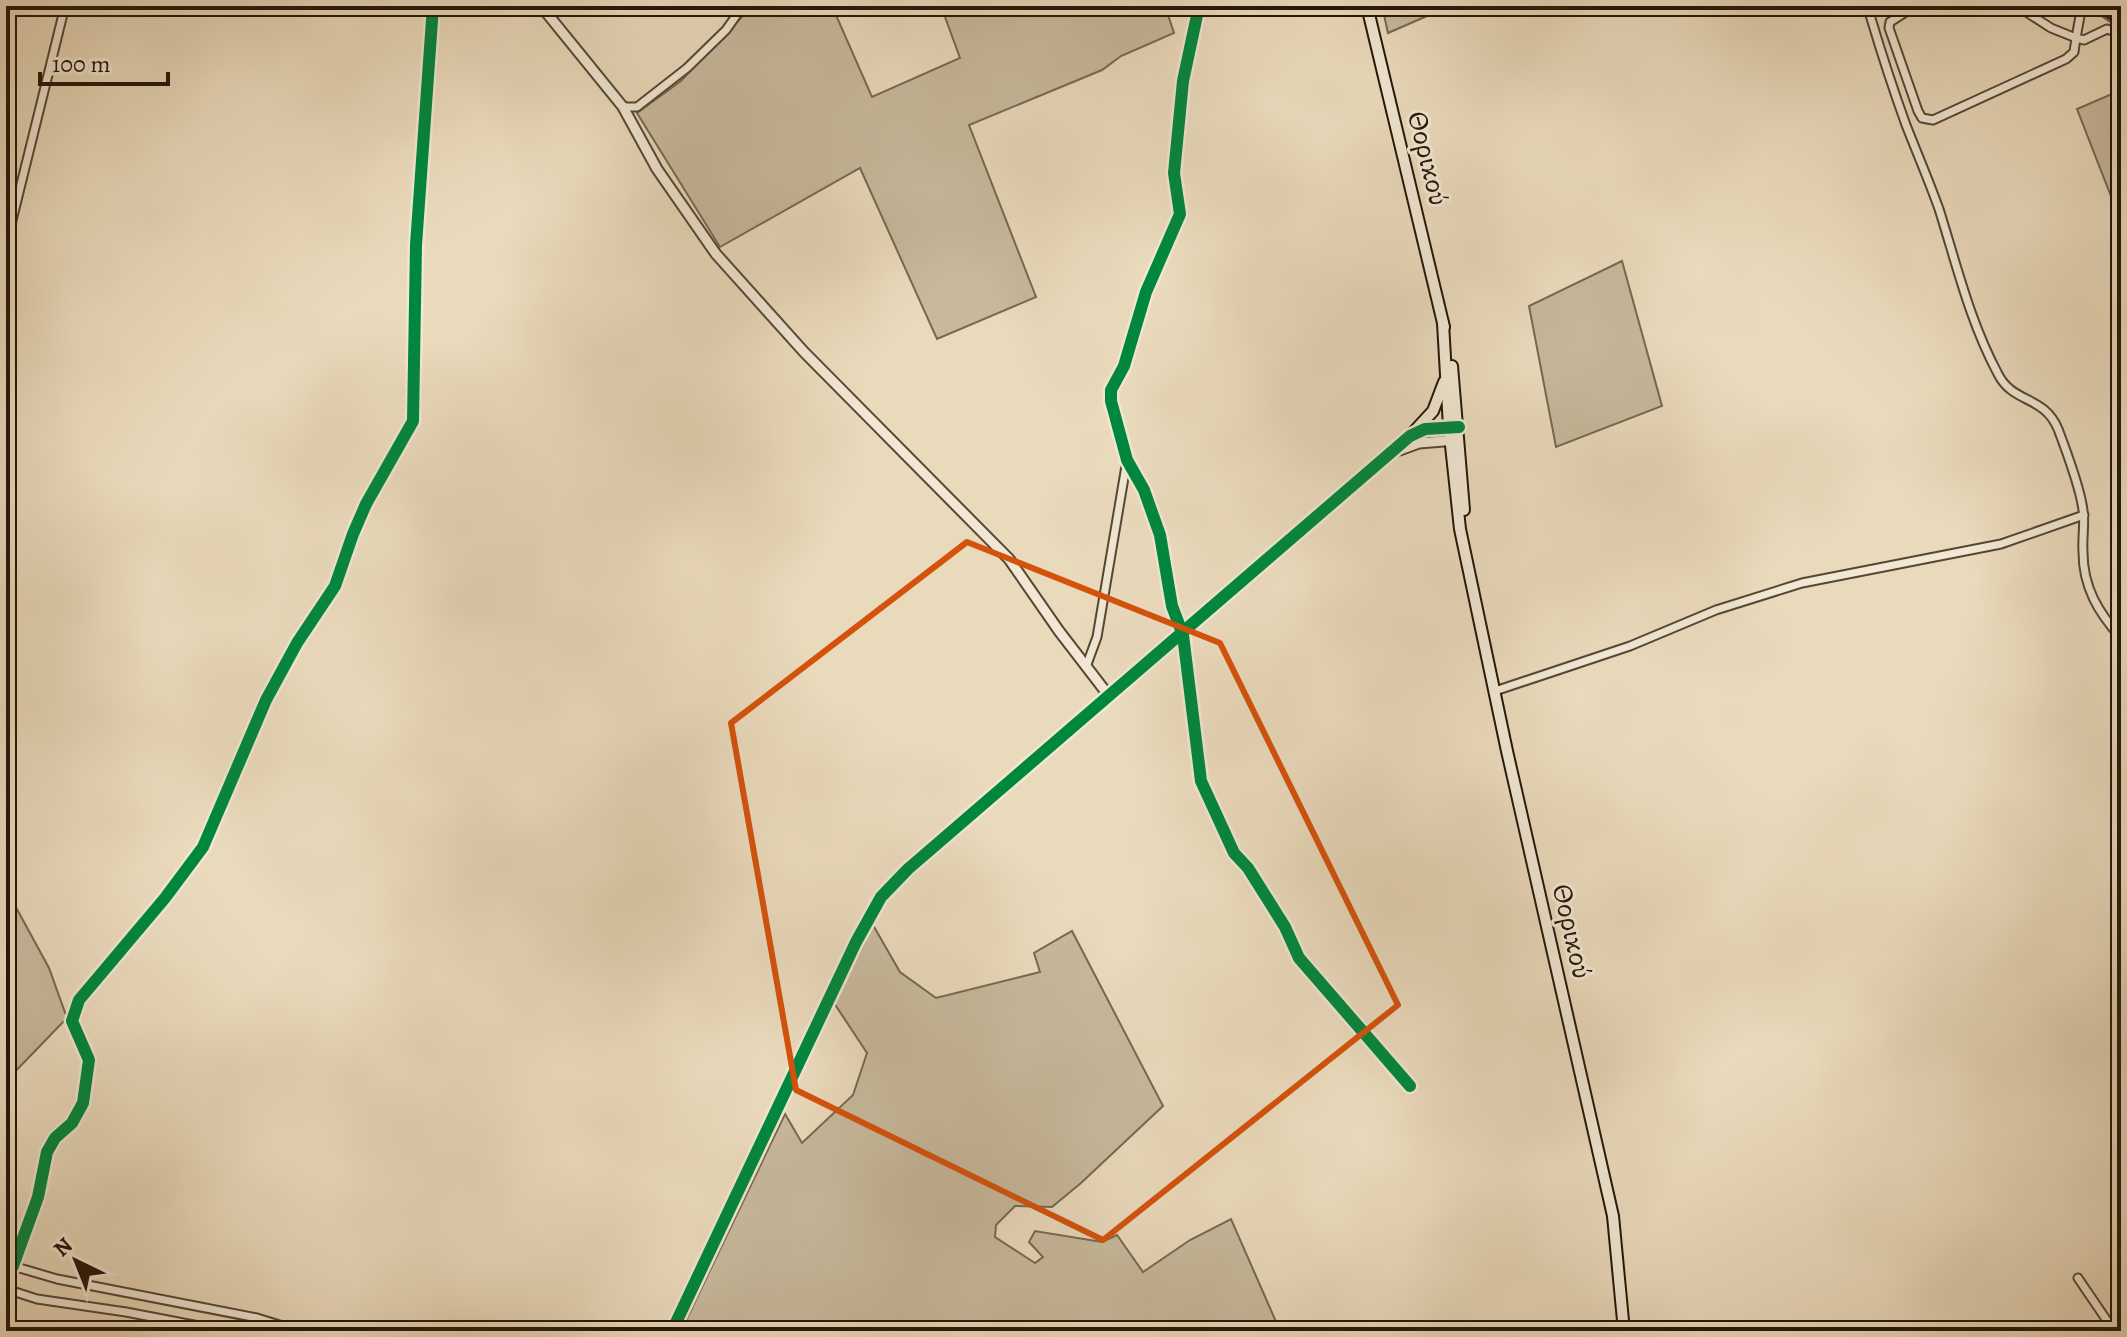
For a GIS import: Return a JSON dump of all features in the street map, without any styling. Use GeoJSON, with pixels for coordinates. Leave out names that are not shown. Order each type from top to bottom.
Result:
{"type":"FeatureCollection","features":[{"type":"Feature","properties":{"kind":"highway"},"geometry":{"type":"LineString","coordinates":[[2102,6],[2121,18]]}},
{"type":"Feature","properties":{"kind":"main road","name":"Θορικού"},"geometry":{"type":"LineString","coordinates":[[1367,6],[1452,368],[1460,529],[1613,1216],[1624,1331]]}},
{"type":"Feature","properties":{"kind":"main road","name":"Θορικού"},"geometry":{"type":"LineString","coordinates":[[1443,323],[1454,427]]}},
{"type":"Feature","properties":{"kind":"main road"},"geometry":{"type":"LineString","coordinates":[[1410,436],[1433,411],[1445,378],[1446,361]]}},
{"type":"Feature","properties":{"kind":"street"},"geometry":{"type":"LineString","coordinates":[[6,245],[65,6]]}},
{"type":"Feature","properties":{"kind":"street"},"geometry":{"type":"LineString","coordinates":[[6,1278],[38,1197],[47,1152],[55,1138],[72,1123],[83,1103],[89,1060],[72,1021],[79,1000],[165,898],[203,847],[266,700],[297,643],[335,586],[366,504],[413,421],[416,245],[433,6]]}},
{"type":"Feature","properties":{"kind":"street"},"geometry":{"type":"LineString","coordinates":[[541,6],[623,107],[657,169],[716,254],[804,352],[1009,559],[1109,696]]}},
{"type":"Feature","properties":{"kind":"street"},"geometry":{"type":"LineString","coordinates":[[623,107],[637,107],[687,68],[726,30],[743,6]]}},
{"type":"Feature","properties":{"kind":"street"},"geometry":{"type":"LineString","coordinates":[[1199,6],[1183,81],[1175,162],[1180,214],[1146,292],[1124,366],[1111,390],[1127,460],[1144,490],[1160,535],[1172,606],[1183,635],[1201,781],[1234,853],[1248,868],[1285,927],[1299,958],[1410,1086]]}},
{"type":"Feature","properties":{"kind":"street"},"geometry":{"type":"LineString","coordinates":[[1869,6],[1898,103],[1938,208],[1960,285],[1982,341],[2007,388],[2016,396],[2031,399],[2044,407],[2056,424],[2084,515],[2083,565],[2089,590],[2101,614],[2121,638]]}},
{"type":"Feature","properties":{"kind":"street"},"geometry":{"type":"LineString","coordinates":[[1915,6],[1897,15],[1889,28],[1918,111],[1922,118],[1933,120],[2066,59],[2074,52],[2079,6]]}},
{"type":"Feature","properties":{"kind":"street"},"geometry":{"type":"LineString","coordinates":[[2017,6],[2051,28],[2076,38],[2084,40],[2107,29],[2121,34]]}},
{"type":"Feature","properties":{"kind":"street"},"geometry":{"type":"LineString","coordinates":[[672,1331],[856,942],[881,897],[908,869],[1183,635],[1410,436],[1425,429],[1454,427]]}},
{"type":"Feature","properties":{"kind":"street"},"geometry":{"type":"LineString","coordinates":[[1390,455],[1419,443],[1455,440]]}},
{"type":"Feature","properties":{"kind":"street"},"geometry":{"type":"LineString","coordinates":[[1086,667],[1097,637],[1127,460]]}},
{"type":"Feature","properties":{"kind":"street"},"geometry":{"type":"LineString","coordinates":[[1495,691],[1617,651],[1716,610],[1802,583],[2001,544],[2084,515]]}},
{"type":"Feature","properties":{"kind":"street"},"geometry":{"type":"LineString","coordinates":[[10,1265],[57,1279],[257,1318],[299,1331]]}},
{"type":"Feature","properties":{"kind":"street"},"geometry":{"type":"LineString","coordinates":[[2078,1278],[2114,1331]]}},
{"type":"Feature","properties":{"kind":"street"},"geometry":{"type":"LineString","coordinates":[[6,1289],[37,1299],[225,1331]]}},
{"type":"Feature","properties":{"kind":"highlighted area"},"geometry":{"type":"Polygon","coordinates":[[[967,542],[1220,643],[1398,1005],[1103,1240],[796,1090],[731,723],[967,542]]]}},
{"type":"Feature","properties":{"kind":"shaded area"},"geometry":{"type":"Polygon","coordinates":[[[752,6],[832,6],[872,97],[960,58],[941,6],[1165,6],[1174,33],[1121,56],[1102,70],[969,125],[1036,297],[937,339],[860,168],[720,247],[637,113],[681,81],[752,6]]]}},
{"type":"Feature","properties":{"kind":"shaded area"},"geometry":{"type":"Polygon","coordinates":[[[1382,6],[1450,6],[1388,33],[1382,6]]]}},
{"type":"Feature","properties":{"kind":"shaded area"},"geometry":{"type":"Polygon","coordinates":[[[2121,90],[2121,222],[2077,109],[2121,90]]]}},
{"type":"Feature","properties":{"kind":"shaded area"},"geometry":{"type":"Polygon","coordinates":[[[1622,261],[1662,406],[1556,447],[1529,306],[1622,261]]]}},
{"type":"Feature","properties":{"kind":"shaded area"},"geometry":{"type":"Polygon","coordinates":[[[6,889],[49,968],[67,1018],[6,1081],[6,889]]]}},
{"type":"Feature","properties":{"kind":"shaded area"},"geometry":{"type":"Polygon","coordinates":[[[873,925],[900,972],[936,998],[1040,972],[1034,953],[1072,931],[1163,1106],[1052,1207],[1015,1206],[996,1225],[995,1237],[1035,1263],[1043,1257],[1029,1242],[1035,1231],[1102,1242],[1117,1235],[1143,1272],[1190,1240],[1231,1219],[1277,1324],[1255,1331],[681,1331],[785,1114],[802,1143],[853,1095],[867,1053],[834,1003],[873,925]]]}},
{"type":"Feature","properties":{"kind":"waterway"},"geometry":{"type":"LineString","coordinates":[[2088,6],[2120,28]]}},
{"type":"Feature","properties":{"kind":"cycle path"},"geometry":{"type":"LineString","coordinates":[[6,1278],[38,1197],[47,1152],[55,1138],[72,1123],[83,1103],[89,1060],[72,1021],[79,1000],[165,898],[203,847],[266,700],[297,643],[335,586],[366,504],[413,421],[416,245],[433,6]]}},
{"type":"Feature","properties":{"kind":"cycle path"},"geometry":{"type":"LineString","coordinates":[[1199,6],[1183,81],[1174,173],[1180,214],[1146,292],[1124,366],[1111,390],[1111,401],[1127,460],[1144,490],[1160,535],[1172,606],[1183,635],[1201,781],[1234,853],[1248,868],[1285,927],[1299,958],[1410,1086]]}},
{"type":"Feature","properties":{"kind":"cycle path"},"geometry":{"type":"LineString","coordinates":[[672,1331],[856,942],[881,897],[908,869],[1410,436],[1425,429],[1459,427]]}}]}
